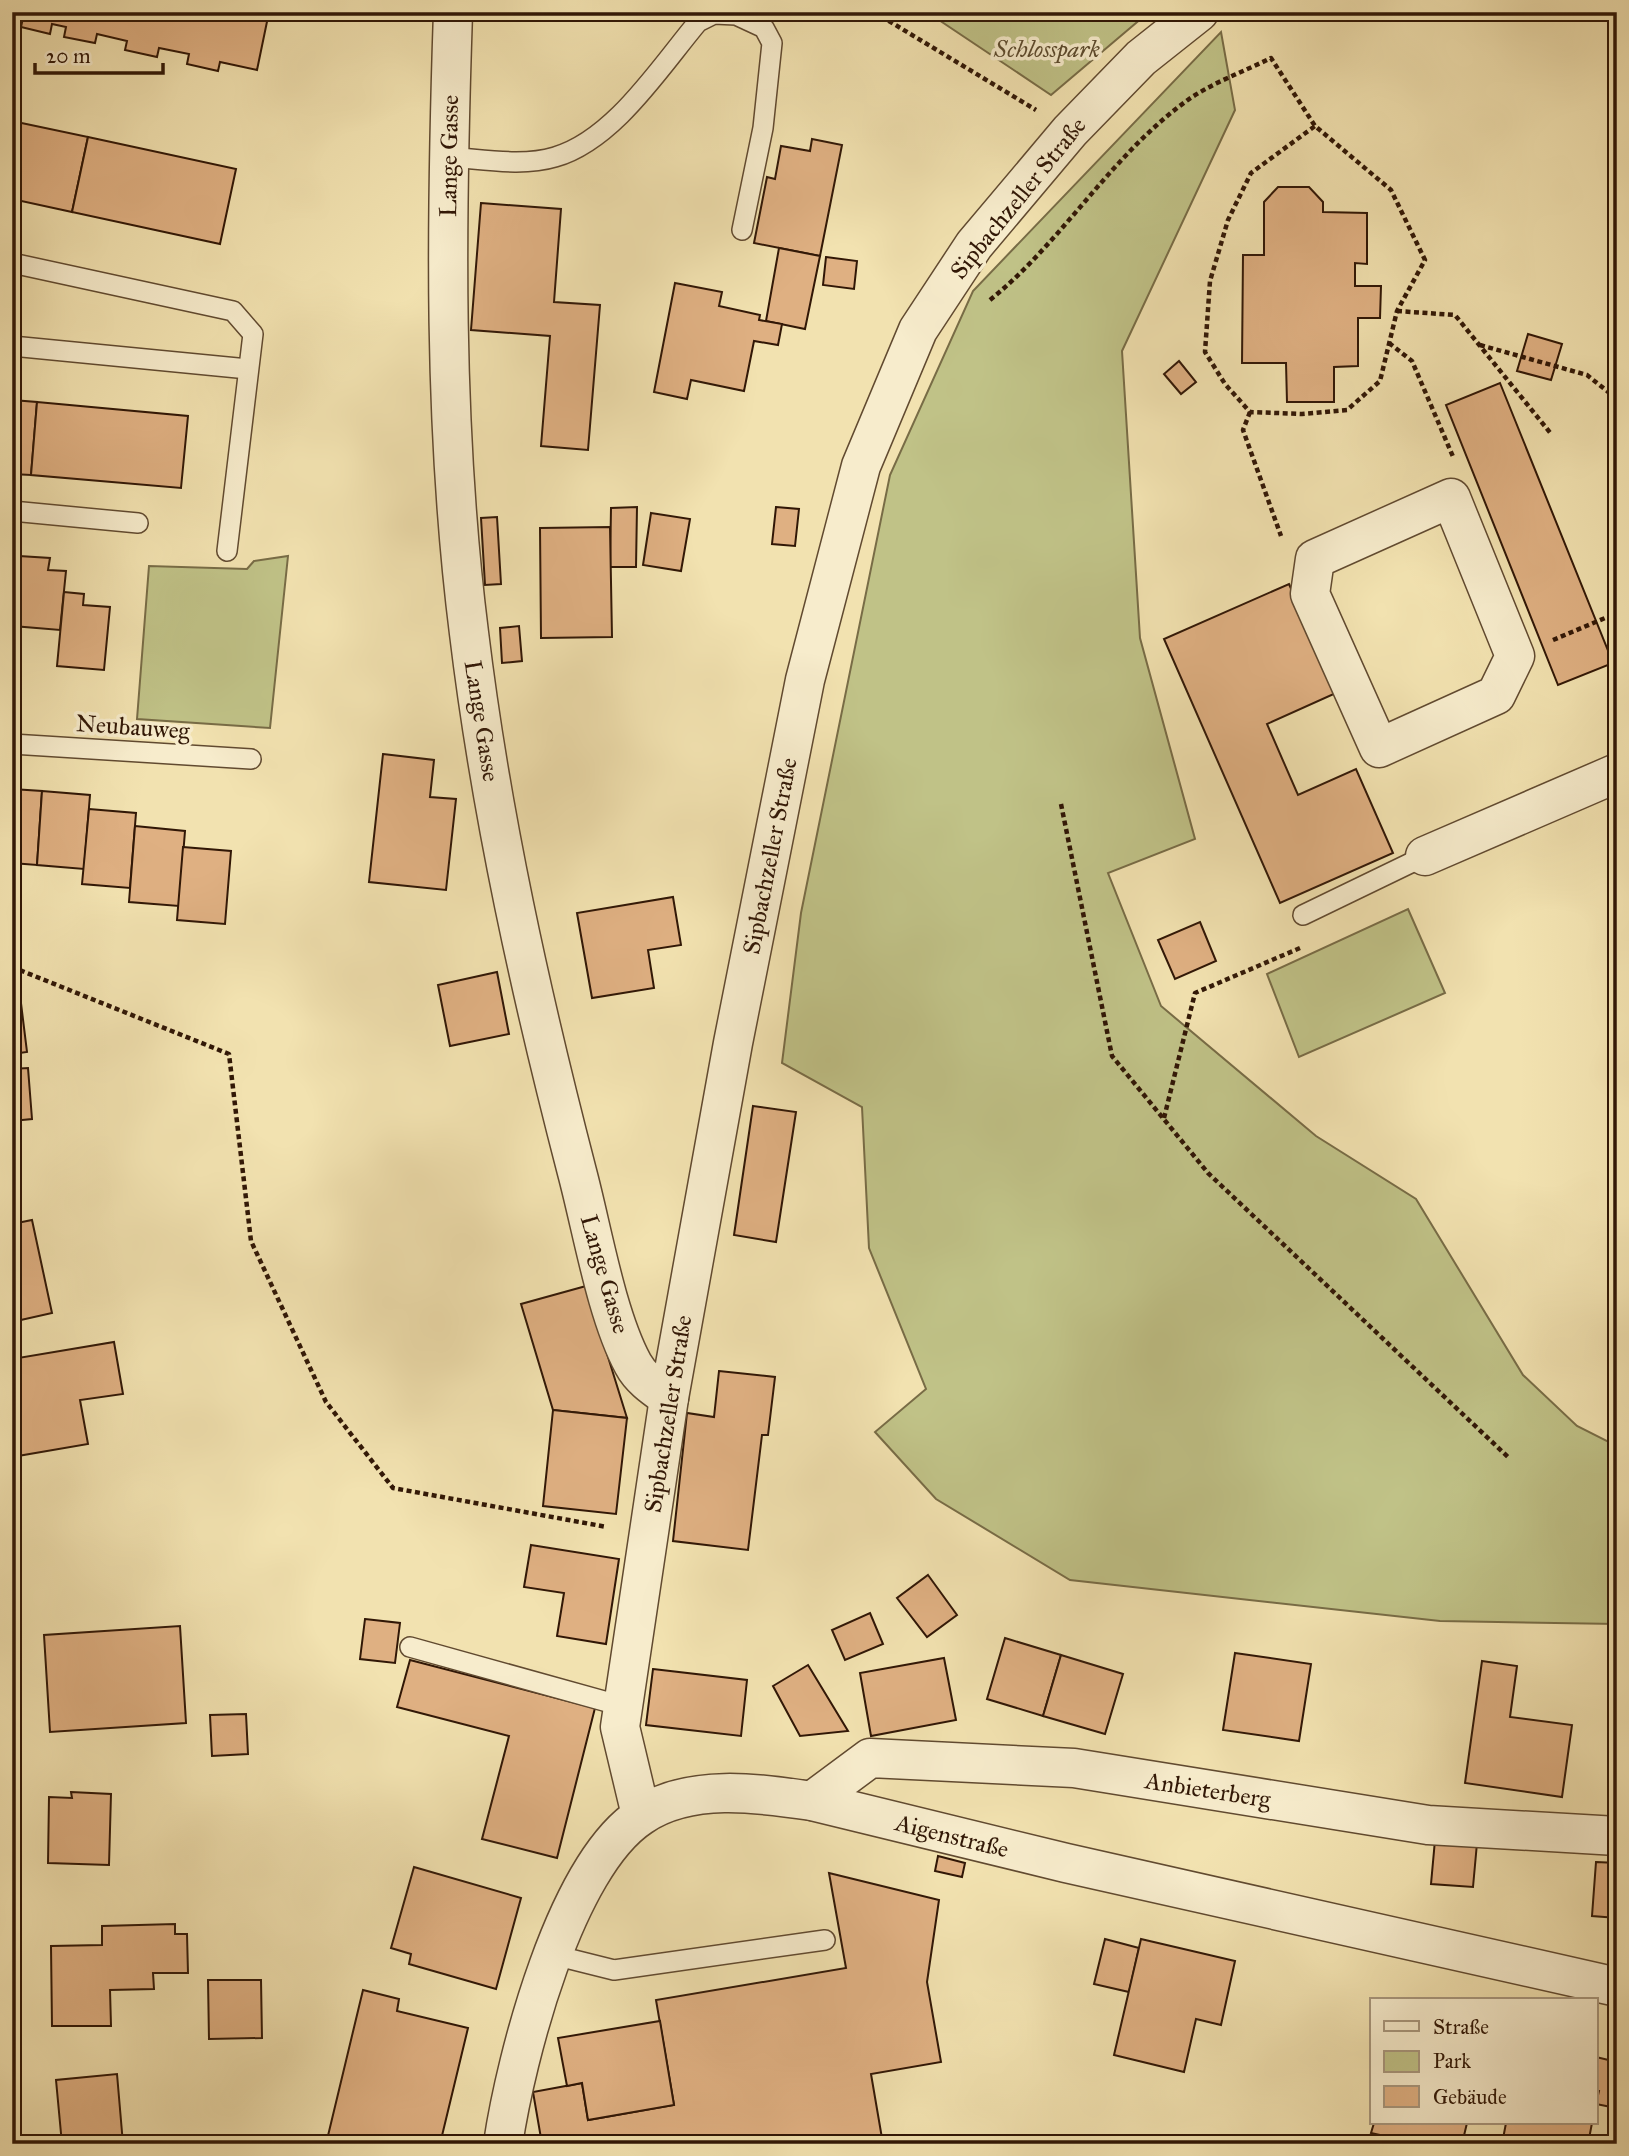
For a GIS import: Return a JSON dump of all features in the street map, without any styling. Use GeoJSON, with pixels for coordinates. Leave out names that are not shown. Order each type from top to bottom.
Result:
{"type":"FeatureCollection","features":[{"type":"Feature","properties":{"kind":"street","name":"Lange Gasse"},"geometry":{"type":"LineString","coordinates":[[453,12],[448,157],[450,372],[455,485],[468,631],[488,772],[519,926],[563,1118],[617,1325],[633,1365],[646,1382],[669,1398]]}},
{"type":"Feature","properties":{"kind":"street","name":"Sipbachzeller Straße"},"geometry":{"type":"LineString","coordinates":[[641,1815],[620,1727],[669,1398],[733,1043],[802,693],[861,466],[918,330],[974,245],[1070,131],[1141,58],[1199,12]]}},
{"type":"Feature","properties":{"kind":"street"},"geometry":{"type":"LineString","coordinates":[[1451,498],[1515,656],[1496,695],[1379,748],[1310,594],[1315,559],[1451,498]]}},
{"type":"Feature","properties":{"kind":"street"},"geometry":{"type":"LineString","coordinates":[[1425,856],[1617,772]]}},
{"type":"Feature","properties":{"kind":"street","name":"Anbieterberg"},"geometry":{"type":"LineString","coordinates":[[812,1801],[870,1758],[1074,1768],[1428,1825],[1617,1836]]}},
{"type":"Feature","properties":{"kind":"street","name":"Aigenstraße"},"geometry":{"type":"LineString","coordinates":[[503,2144],[524,2044],[554,1955],[594,1868],[616,1838],[641,1815],[670,1803],[702,1795],[772,1795],[812,1801],[1107,1872],[1617,1987]]}},
{"type":"Feature","properties":{"kind":"lane"},"geometry":{"type":"LineString","coordinates":[[448,157],[523,161],[555,157],[587,143],[627,108],[698,22],[714,14],[736,15],[764,28],[772,43],[763,128],[742,230]]}},
{"type":"Feature","properties":{"kind":"lane"},"geometry":{"type":"LineString","coordinates":[[12,263],[233,311],[253,334],[228,551]]}},
{"type":"Feature","properties":{"kind":"lane"},"geometry":{"type":"LineString","coordinates":[[12,346],[248,369]]}},
{"type":"Feature","properties":{"kind":"lane"},"geometry":{"type":"LineString","coordinates":[[12,511],[138,523]]}},
{"type":"Feature","properties":{"kind":"lane","name":"Neubauweg"},"geometry":{"type":"LineString","coordinates":[[12,744],[251,759]]}},
{"type":"Feature","properties":{"kind":"lane"},"geometry":{"type":"LineString","coordinates":[[1303,915],[1425,856]]}},
{"type":"Feature","properties":{"kind":"lane"},"geometry":{"type":"LineString","coordinates":[[410,1647],[622,1706]]}},
{"type":"Feature","properties":{"kind":"lane"},"geometry":{"type":"LineString","coordinates":[[554,1955],[614,1970],[825,1940]]}},
{"type":"Feature","properties":{"kind":"path"},"geometry":{"type":"LineString","coordinates":[[874,12],[1070,131]]}},
{"type":"Feature","properties":{"kind":"path"},"geometry":{"type":"LineString","coordinates":[[1020,276],[1110,171],[1186,101],[1270,58],[1315,126],[1391,190],[1425,260],[1398,312],[1380,381],[1347,410],[1302,414],[1250,412],[1225,384],[1205,352],[1210,281],[1228,220],[1251,173],[1315,126]]}},
{"type":"Feature","properties":{"kind":"path"},"geometry":{"type":"LineString","coordinates":[[1398,312],[1455,315],[1552,435]]}},
{"type":"Feature","properties":{"kind":"path"},"geometry":{"type":"LineString","coordinates":[[1389,343],[1412,361],[1463,480],[1451,498]]}},
{"type":"Feature","properties":{"kind":"path"},"geometry":{"type":"LineString","coordinates":[[1479,345],[1587,375],[1617,398]]}},
{"type":"Feature","properties":{"kind":"path"},"geometry":{"type":"LineString","coordinates":[[1250,412],[1243,430],[1282,539]]}},
{"type":"Feature","properties":{"kind":"path"},"geometry":{"type":"LineString","coordinates":[[1515,656],[1617,613]]}},
{"type":"Feature","properties":{"kind":"path"},"geometry":{"type":"LineString","coordinates":[[1061,804],[1112,1056],[1208,1172],[1508,1457]]}},
{"type":"Feature","properties":{"kind":"path"},"geometry":{"type":"LineString","coordinates":[[1163,1119],[1195,993],[1315,941],[1303,915]]}},
{"type":"Feature","properties":{"kind":"path"},"geometry":{"type":"LineString","coordinates":[[12,967],[229,1054],[251,1241],[326,1402],[393,1488],[648,1535]]}},
{"type":"Feature","properties":{"kind":"green space","name":"Schlosspark"},"geometry":{"type":"Polygon","coordinates":[[[927,12],[1149,12],[1051,95],[927,12]]]}},
{"type":"Feature","properties":{"kind":"green space"},"geometry":{"type":"Polygon","coordinates":[[[1221,32],[1235,110],[1122,351],[1140,638],[1195,839],[1108,873],[1161,1006],[1316,1136],[1416,1199],[1523,1375],[1577,1426],[1617,1446],[1617,1624],[1440,1621],[1070,1580],[936,1499],[875,1432],[926,1389],[869,1248],[862,1107],[782,1063],[801,913],[890,475],[973,291],[1221,32]]]}},
{"type":"Feature","properties":{"kind":"green space"},"geometry":{"type":"Polygon","coordinates":[[[288,556],[270,728],[137,719],[149,566],[247,569],[254,561],[288,556]]]}},
{"type":"Feature","properties":{"kind":"green space"},"geometry":{"type":"Polygon","coordinates":[[[1408,909],[1445,993],[1299,1057],[1267,974],[1408,909]]]}},
{"type":"Feature","properties":{"kind":"building"},"geometry":{"type":"Polygon","coordinates":[[[12,12],[269,12],[257,70],[220,62],[218,71],[187,64],[189,54],[159,48],[157,57],[125,50],[127,41],[97,34],[95,43],[64,37],[66,27],[52,24],[50,34],[21,27],[23,18],[12,16],[12,12]]]}},
{"type":"Feature","properties":{"kind":"building"},"geometry":{"type":"Polygon","coordinates":[[[12,121],[88,137],[72,212],[12,199],[12,121]]]}},
{"type":"Feature","properties":{"kind":"building"},"geometry":{"type":"Polygon","coordinates":[[[88,137],[236,169],[220,244],[72,212],[88,137]]]}},
{"type":"Feature","properties":{"kind":"building"},"geometry":{"type":"Polygon","coordinates":[[[812,139],[842,145],[820,256],[754,243],[767,177],[775,179],[781,146],[810,151],[812,139]]]}},
{"type":"Feature","properties":{"kind":"building"},"geometry":{"type":"Polygon","coordinates":[[[1278,187],[1309,187],[1323,202],[1323,212],[1367,213],[1367,264],[1355,263],[1355,286],[1381,286],[1380,318],[1358,318],[1358,366],[1334,367],[1334,402],[1287,402],[1286,363],[1242,363],[1243,255],[1264,255],[1264,202],[1278,187]]]}},
{"type":"Feature","properties":{"kind":"building"},"geometry":{"type":"Polygon","coordinates":[[[481,203],[561,209],[554,302],[600,305],[588,450],[541,446],[550,336],[471,330],[481,203]]]}},
{"type":"Feature","properties":{"kind":"building"},"geometry":{"type":"Polygon","coordinates":[[[779,248],[820,256],[805,329],[766,321],[779,248]]]}},
{"type":"Feature","properties":{"kind":"building"},"geometry":{"type":"Polygon","coordinates":[[[826,257],[857,261],[854,289],[823,285],[826,257]]]}},
{"type":"Feature","properties":{"kind":"building"},"geometry":{"type":"Polygon","coordinates":[[[675,283],[722,292],[719,306],[760,315],[759,320],[782,324],[778,345],[754,341],[744,391],[691,380],[687,399],[654,392],[675,283]]]}},
{"type":"Feature","properties":{"kind":"building"},"geometry":{"type":"Polygon","coordinates":[[[1528,334],[1562,344],[1551,380],[1517,371],[1528,334]]]}},
{"type":"Feature","properties":{"kind":"building"},"geometry":{"type":"Polygon","coordinates":[[[1179,361],[1196,382],[1181,394],[1164,374],[1179,361]]]}},
{"type":"Feature","properties":{"kind":"building"},"geometry":{"type":"Polygon","coordinates":[[[1500,383],[1613,663],[1558,685],[1446,405],[1500,383]]]}},
{"type":"Feature","properties":{"kind":"building"},"geometry":{"type":"Polygon","coordinates":[[[12,400],[37,402],[31,475],[12,474],[12,400]]]}},
{"type":"Feature","properties":{"kind":"building"},"geometry":{"type":"Polygon","coordinates":[[[37,402],[188,416],[181,488],[31,475],[37,402]]]}},
{"type":"Feature","properties":{"kind":"building"},"geometry":{"type":"Polygon","coordinates":[[[637,507],[636,567],[610,567],[611,508],[637,507]]]}},
{"type":"Feature","properties":{"kind":"building"},"geometry":{"type":"Polygon","coordinates":[[[776,507],[799,509],[795,546],[772,544],[776,507]]]}},
{"type":"Feature","properties":{"kind":"building"},"geometry":{"type":"Polygon","coordinates":[[[651,513],[690,519],[681,571],[643,565],[651,513]]]}},
{"type":"Feature","properties":{"kind":"building"},"geometry":{"type":"Polygon","coordinates":[[[497,517],[501,584],[485,585],[481,518],[497,517]]]}},
{"type":"Feature","properties":{"kind":"building"},"geometry":{"type":"Polygon","coordinates":[[[610,527],[612,637],[541,638],[540,528],[610,527]]]}},
{"type":"Feature","properties":{"kind":"building"},"geometry":{"type":"Polygon","coordinates":[[[19,556],[50,558],[48,570],[66,571],[60,630],[13,626],[19,556]]]}},
{"type":"Feature","properties":{"kind":"building"},"geometry":{"type":"Polygon","coordinates":[[[12,567],[18,567],[13,626],[12,626],[12,567]]]}},
{"type":"Feature","properties":{"kind":"building"},"geometry":{"type":"Polygon","coordinates":[[[1289,584],[1336,693],[1267,724],[1298,795],[1356,769],[1393,853],[1280,903],[1164,639],[1289,584]]]}},
{"type":"Feature","properties":{"kind":"building"},"geometry":{"type":"Polygon","coordinates":[[[64,592],[84,594],[83,605],[110,607],[104,670],[57,666],[64,592]]]}},
{"type":"Feature","properties":{"kind":"building"},"geometry":{"type":"Polygon","coordinates":[[[519,626],[522,661],[502,663],[500,628],[519,626]]]}},
{"type":"Feature","properties":{"kind":"building"},"geometry":{"type":"Polygon","coordinates":[[[383,754],[434,760],[430,797],[456,799],[446,890],[369,882],[383,754]]]}},
{"type":"Feature","properties":{"kind":"building"},"geometry":{"type":"Polygon","coordinates":[[[12,789],[42,791],[37,865],[12,863],[12,789]]]}},
{"type":"Feature","properties":{"kind":"building"},"geometry":{"type":"Polygon","coordinates":[[[42,791],[90,795],[84,869],[37,865],[42,791]]]}},
{"type":"Feature","properties":{"kind":"building"},"geometry":{"type":"Polygon","coordinates":[[[89,809],[136,813],[130,888],[82,884],[89,809]]]}},
{"type":"Feature","properties":{"kind":"building"},"geometry":{"type":"Polygon","coordinates":[[[135,826],[185,831],[179,906],[129,902],[135,826]]]}},
{"type":"Feature","properties":{"kind":"building"},"geometry":{"type":"Polygon","coordinates":[[[183,847],[231,851],[225,924],[177,920],[183,847]]]}},
{"type":"Feature","properties":{"kind":"building"},"geometry":{"type":"Polygon","coordinates":[[[673,897],[681,945],[648,950],[654,988],[592,998],[577,913],[673,897]]]}},
{"type":"Feature","properties":{"kind":"building"},"geometry":{"type":"Polygon","coordinates":[[[1200,922],[1216,961],[1175,979],[1158,940],[1200,922]]]}},
{"type":"Feature","properties":{"kind":"building"},"geometry":{"type":"Polygon","coordinates":[[[497,972],[509,1034],[450,1046],[438,985],[497,972]]]}},
{"type":"Feature","properties":{"kind":"building"},"geometry":{"type":"Polygon","coordinates":[[[12,987],[19,987],[27,1052],[12,1054],[12,987]]]}},
{"type":"Feature","properties":{"kind":"building"},"geometry":{"type":"Polygon","coordinates":[[[28,1068],[32,1119],[12,1121],[12,1069],[28,1068]]]}},
{"type":"Feature","properties":{"kind":"building"},"geometry":{"type":"Polygon","coordinates":[[[753,1106],[796,1112],[776,1242],[734,1235],[753,1106]]]}},
{"type":"Feature","properties":{"kind":"building"},"geometry":{"type":"Polygon","coordinates":[[[32,1220],[52,1313],[12,1322],[12,1224],[32,1220]]]}},
{"type":"Feature","properties":{"kind":"building"},"geometry":{"type":"Polygon","coordinates":[[[586,1286],[627,1418],[553,1410],[521,1304],[586,1286]]]}},
{"type":"Feature","properties":{"kind":"building"},"geometry":{"type":"Polygon","coordinates":[[[114,1342],[123,1394],[80,1400],[88,1444],[12,1457],[12,1359],[114,1342]]]}},
{"type":"Feature","properties":{"kind":"building"},"geometry":{"type":"Polygon","coordinates":[[[719,1371],[775,1377],[768,1435],[762,1435],[748,1550],[673,1541],[687,1413],[714,1417],[719,1371]]]}},
{"type":"Feature","properties":{"kind":"building"},"geometry":{"type":"Polygon","coordinates":[[[553,1410],[627,1418],[616,1514],[543,1506],[553,1410]]]}},
{"type":"Feature","properties":{"kind":"building"},"geometry":{"type":"Polygon","coordinates":[[[531,1545],[619,1559],[606,1644],[557,1636],[564,1593],[524,1587],[531,1545]]]}},
{"type":"Feature","properties":{"kind":"building"},"geometry":{"type":"Polygon","coordinates":[[[928,1575],[957,1615],[927,1637],[897,1598],[928,1575]]]}},
{"type":"Feature","properties":{"kind":"building"},"geometry":{"type":"Polygon","coordinates":[[[870,1613],[883,1644],[845,1660],[832,1630],[870,1613]]]}},
{"type":"Feature","properties":{"kind":"building"},"geometry":{"type":"Polygon","coordinates":[[[365,1619],[400,1623],[395,1663],[360,1659],[365,1619]]]}},
{"type":"Feature","properties":{"kind":"building"},"geometry":{"type":"Polygon","coordinates":[[[180,1626],[186,1723],[50,1732],[44,1635],[180,1626]]]}},
{"type":"Feature","properties":{"kind":"building"},"geometry":{"type":"Polygon","coordinates":[[[1005,1638],[1061,1655],[1043,1716],[987,1699],[1005,1638]]]}},
{"type":"Feature","properties":{"kind":"building"},"geometry":{"type":"Polygon","coordinates":[[[1235,1653],[1311,1664],[1299,1741],[1223,1730],[1235,1653]]]}},
{"type":"Feature","properties":{"kind":"building"},"geometry":{"type":"Polygon","coordinates":[[[1061,1655],[1123,1674],[1105,1734],[1043,1716],[1061,1655]]]}},
{"type":"Feature","properties":{"kind":"building"},"geometry":{"type":"Polygon","coordinates":[[[944,1658],[956,1720],[871,1736],[860,1673],[944,1658]]]}},
{"type":"Feature","properties":{"kind":"building"},"geometry":{"type":"Polygon","coordinates":[[[410,1660],[595,1708],[557,1858],[482,1839],[509,1736],[397,1707],[410,1660]]]}},
{"type":"Feature","properties":{"kind":"building"},"geometry":{"type":"Polygon","coordinates":[[[1482,1661],[1517,1666],[1510,1717],[1572,1725],[1562,1797],[1465,1783],[1482,1661]]]}},
{"type":"Feature","properties":{"kind":"building"},"geometry":{"type":"Polygon","coordinates":[[[808,1665],[848,1731],[800,1736],[773,1686],[808,1665]]]}},
{"type":"Feature","properties":{"kind":"building"},"geometry":{"type":"Polygon","coordinates":[[[653,1669],[747,1680],[741,1736],[646,1725],[653,1669]]]}},
{"type":"Feature","properties":{"kind":"building"},"geometry":{"type":"Polygon","coordinates":[[[246,1714],[248,1754],[212,1756],[210,1715],[246,1714]]]}},
{"type":"Feature","properties":{"kind":"building"},"geometry":{"type":"Polygon","coordinates":[[[71,1792],[111,1794],[109,1865],[48,1863],[49,1797],[72,1798],[71,1792]]]}},
{"type":"Feature","properties":{"kind":"building"},"geometry":{"type":"Polygon","coordinates":[[[1435,1840],[1477,1843],[1473,1887],[1431,1884],[1435,1840]]]}},
{"type":"Feature","properties":{"kind":"building"},"geometry":{"type":"Polygon","coordinates":[[[938,1856],[965,1863],[962,1877],[935,1871],[938,1856]]]}},
{"type":"Feature","properties":{"kind":"building"},"geometry":{"type":"Polygon","coordinates":[[[1596,1862],[1617,1863],[1617,1918],[1592,1916],[1596,1862]]]}},
{"type":"Feature","properties":{"kind":"building"},"geometry":{"type":"Polygon","coordinates":[[[414,1867],[521,1898],[496,1989],[409,1964],[411,1954],[391,1948],[414,1867]]]}},
{"type":"Feature","properties":{"kind":"building"},"geometry":{"type":"Polygon","coordinates":[[[829,1873],[939,1900],[927,1982],[941,2062],[871,2074],[883,2144],[542,2144],[533,2092],[582,2083],[588,2120],[674,2105],[656,2000],[846,1968],[829,1873]]]}},
{"type":"Feature","properties":{"kind":"building"},"geometry":{"type":"Polygon","coordinates":[[[175,1924],[175,1934],[187,1934],[188,1973],[153,1973],[154,1989],[110,1990],[111,2026],[52,2026],[51,1946],[102,1945],[102,1926],[175,1924]]]}},
{"type":"Feature","properties":{"kind":"building"},"geometry":{"type":"Polygon","coordinates":[[[1105,1939],[1139,1948],[1129,1992],[1094,1984],[1105,1939]]]}},
{"type":"Feature","properties":{"kind":"building"},"geometry":{"type":"Polygon","coordinates":[[[1141,1939],[1235,1961],[1221,2025],[1196,2019],[1184,2072],[1114,2055],[1141,1939]]]}},
{"type":"Feature","properties":{"kind":"building"},"geometry":{"type":"Polygon","coordinates":[[[208,1980],[261,1980],[262,2038],[209,2039],[208,1980]]]}},
{"type":"Feature","properties":{"kind":"building"},"geometry":{"type":"Polygon","coordinates":[[[363,1990],[399,1999],[397,2011],[468,2028],[440,2144],[326,2144],[363,1990]]]}},
{"type":"Feature","properties":{"kind":"building"},"geometry":{"type":"Polygon","coordinates":[[[660,2021],[674,2105],[588,2120],[582,2083],[567,2086],[558,2038],[660,2021]]]}},
{"type":"Feature","properties":{"kind":"building"},"geometry":{"type":"Polygon","coordinates":[[[1598,2057],[1617,2062],[1616,2108],[1598,2104],[1598,2057]]]}},
{"type":"Feature","properties":{"kind":"building"},"geometry":{"type":"Polygon","coordinates":[[[117,2074],[123,2144],[62,2144],[56,2080],[117,2074]]]}},
{"type":"Feature","properties":{"kind":"building"},"geometry":{"type":"Polygon","coordinates":[[[1374,2124],[1467,2124],[1462,2144],[1420,2144],[1371,2133],[1374,2124]]]}},
{"type":"Feature","properties":{"kind":"building"},"geometry":{"type":"Polygon","coordinates":[[[1506,2124],[1592,2124],[1588,2144],[1502,2144],[1506,2124]]]}}]}
